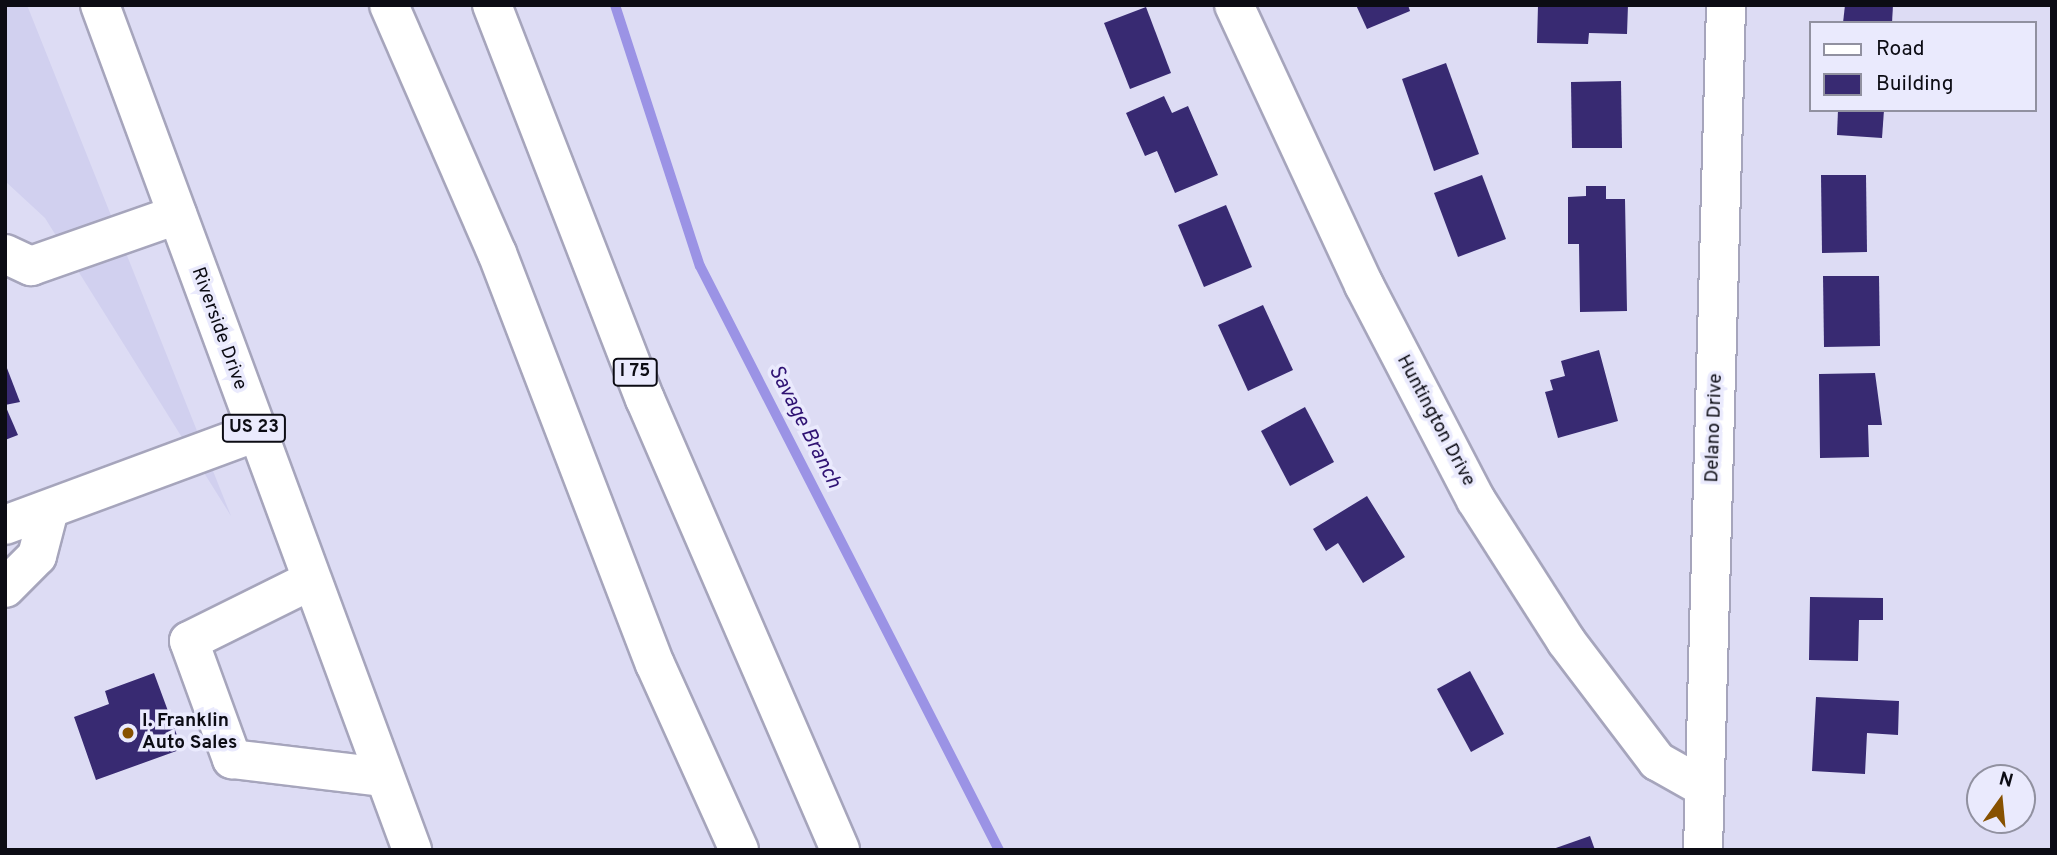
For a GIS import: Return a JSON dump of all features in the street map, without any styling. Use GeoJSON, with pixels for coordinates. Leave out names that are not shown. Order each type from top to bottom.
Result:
{"type":"FeatureCollection","features":[{"type":"Feature","properties":{"kind":"main road","name":"Riverside Drive"},"geometry":{"type":"LineString","coordinates":[[100,5],[382,777],[405,848]]}},
{"type":"Feature","properties":{"kind":"main road"},"geometry":{"type":"LineString","coordinates":[[389,5],[497,253],[655,664],[739,850]]}},
{"type":"Feature","properties":{"kind":"main road","name":"I 75"},"geometry":{"type":"LineString","coordinates":[[492,5],[645,398],[840,850]]}},
{"type":"Feature","properties":{"kind":"main road","name":"Huntington Drive"},"geometry":{"type":"LineString","coordinates":[[1234,5],[1364,285],[1476,500],[1566,641],[1657,761],[1705,788]]}},
{"type":"Feature","properties":{"kind":"main road","name":"Delano Drive"},"geometry":{"type":"LineString","coordinates":[[1703,850],[1726,5]]}},
{"type":"Feature","properties":{"kind":"main road"},"geometry":{"type":"LineString","coordinates":[[5,254],[31,266],[177,215]]}},
{"type":"Feature","properties":{"kind":"main road"},"geometry":{"type":"LineString","coordinates":[[5,525],[256,432]]}},
{"type":"Feature","properties":{"kind":"main road"},"geometry":{"type":"LineString","coordinates":[[5,588],[37,556],[49,510]]}},
{"type":"Feature","properties":{"kind":"main road"},"geometry":{"type":"LineString","coordinates":[[310,581],[189,641],[232,759],[382,777]]}},
{"type":"Feature","properties":{"kind":"shaded area"},"geometry":{"type":"Polygon","coordinates":[[[5,5],[27,5],[231,516],[45,218],[5,181],[5,5]]]}},
{"type":"Feature","properties":{"kind":"building"},"geometry":{"type":"Polygon","coordinates":[[[1356,5],[1408,5],[1410,11],[1367,29],[1356,5]]]}},
{"type":"Feature","properties":{"kind":"building"},"geometry":{"type":"Polygon","coordinates":[[[1538,5],[1628,5],[1627,34],[1589,33],[1588,44],[1537,43],[1538,5]]]}},
{"type":"Feature","properties":{"kind":"building"},"geometry":{"type":"Polygon","coordinates":[[[1845,5],[1893,5],[1892,21],[1843,21],[1845,5]]]}},
{"type":"Feature","properties":{"kind":"building"},"geometry":{"type":"Polygon","coordinates":[[[1146,7],[1171,73],[1130,89],[1104,23],[1146,7]]]}},
{"type":"Feature","properties":{"kind":"building"},"geometry":{"type":"Polygon","coordinates":[[[1446,63],[1479,154],[1434,171],[1402,79],[1446,63]]]}},
{"type":"Feature","properties":{"kind":"building"},"geometry":{"type":"Polygon","coordinates":[[[1621,81],[1622,148],[1572,148],[1571,82],[1621,81]]]}},
{"type":"Feature","properties":{"kind":"building"},"geometry":{"type":"Polygon","coordinates":[[[1164,96],[1172,113],[1188,106],[1218,175],[1175,193],[1157,151],[1145,156],[1126,113],[1164,96]]]}},
{"type":"Feature","properties":{"kind":"building"},"geometry":{"type":"Polygon","coordinates":[[[1838,112],[1884,112],[1882,138],[1837,135],[1838,112]]]}},
{"type":"Feature","properties":{"kind":"building"},"geometry":{"type":"Polygon","coordinates":[[[1482,175],[1506,239],[1458,257],[1434,193],[1482,175]]]}},
{"type":"Feature","properties":{"kind":"building"},"geometry":{"type":"Polygon","coordinates":[[[1821,175],[1866,175],[1867,252],[1822,253],[1821,175]]]}},
{"type":"Feature","properties":{"kind":"building"},"geometry":{"type":"Polygon","coordinates":[[[1586,186],[1606,186],[1606,199],[1625,199],[1627,311],[1580,312],[1579,244],[1568,244],[1568,197],[1586,196],[1586,186]]]}},
{"type":"Feature","properties":{"kind":"building"},"geometry":{"type":"Polygon","coordinates":[[[1226,205],[1252,267],[1204,287],[1178,225],[1226,205]]]}},
{"type":"Feature","properties":{"kind":"building"},"geometry":{"type":"Polygon","coordinates":[[[1823,276],[1879,276],[1880,346],[1824,347],[1823,276]]]}},
{"type":"Feature","properties":{"kind":"building"},"geometry":{"type":"Polygon","coordinates":[[[1263,305],[1293,370],[1248,391],[1218,325],[1263,305]]]}},
{"type":"Feature","properties":{"kind":"building"},"geometry":{"type":"Polygon","coordinates":[[[1599,350],[1618,421],[1558,438],[1545,392],[1553,390],[1550,380],[1565,376],[1561,361],[1599,350]]]}},
{"type":"Feature","properties":{"kind":"building"},"geometry":{"type":"Polygon","coordinates":[[[5,363],[20,402],[5,405],[5,363]]]}},
{"type":"Feature","properties":{"kind":"building"},"geometry":{"type":"Polygon","coordinates":[[[1875,373],[1882,425],[1868,425],[1869,457],[1820,458],[1819,374],[1875,373]]]}},
{"type":"Feature","properties":{"kind":"building"},"geometry":{"type":"Polygon","coordinates":[[[5,405],[18,435],[5,440],[5,405]]]}},
{"type":"Feature","properties":{"kind":"building"},"geometry":{"type":"Polygon","coordinates":[[[1305,407],[1334,462],[1290,486],[1261,431],[1305,407]]]}},
{"type":"Feature","properties":{"kind":"building"},"geometry":{"type":"Polygon","coordinates":[[[1367,496],[1405,557],[1363,583],[1338,543],[1326,551],[1313,529],[1367,496]]]}},
{"type":"Feature","properties":{"kind":"building"},"geometry":{"type":"Polygon","coordinates":[[[1810,597],[1883,598],[1883,620],[1859,620],[1858,661],[1809,660],[1810,597]]]}},
{"type":"Feature","properties":{"kind":"building"},"geometry":{"type":"Polygon","coordinates":[[[1470,671],[1504,734],[1471,752],[1437,689],[1470,671]]]}},
{"type":"Feature","properties":{"kind":"building","name":"I. Franklin Auto Sales"},"geometry":{"type":"Polygon","coordinates":[[[154,673],[182,749],[96,780],[74,717],[109,704],[105,691],[154,673]]]}},
{"type":"Feature","properties":{"kind":"building"},"geometry":{"type":"Polygon","coordinates":[[[1816,697],[1899,701],[1898,735],[1867,733],[1865,774],[1812,771],[1816,697]]]}},
{"type":"Feature","properties":{"kind":"building"},"geometry":{"type":"Polygon","coordinates":[[[1590,836],[1595,850],[1553,850],[1553,849],[1590,836]]]}},
{"type":"Feature","properties":{"kind":"waterway","name":"Savage Branch"},"geometry":{"type":"LineString","coordinates":[[615,5],[700,266],[999,850]]}},
{"type":"Feature","properties":{"kind":"place","name":"I. Franklin Auto Sales"},"geometry":{"type":"Point","coordinates":[128,733]}}]}
